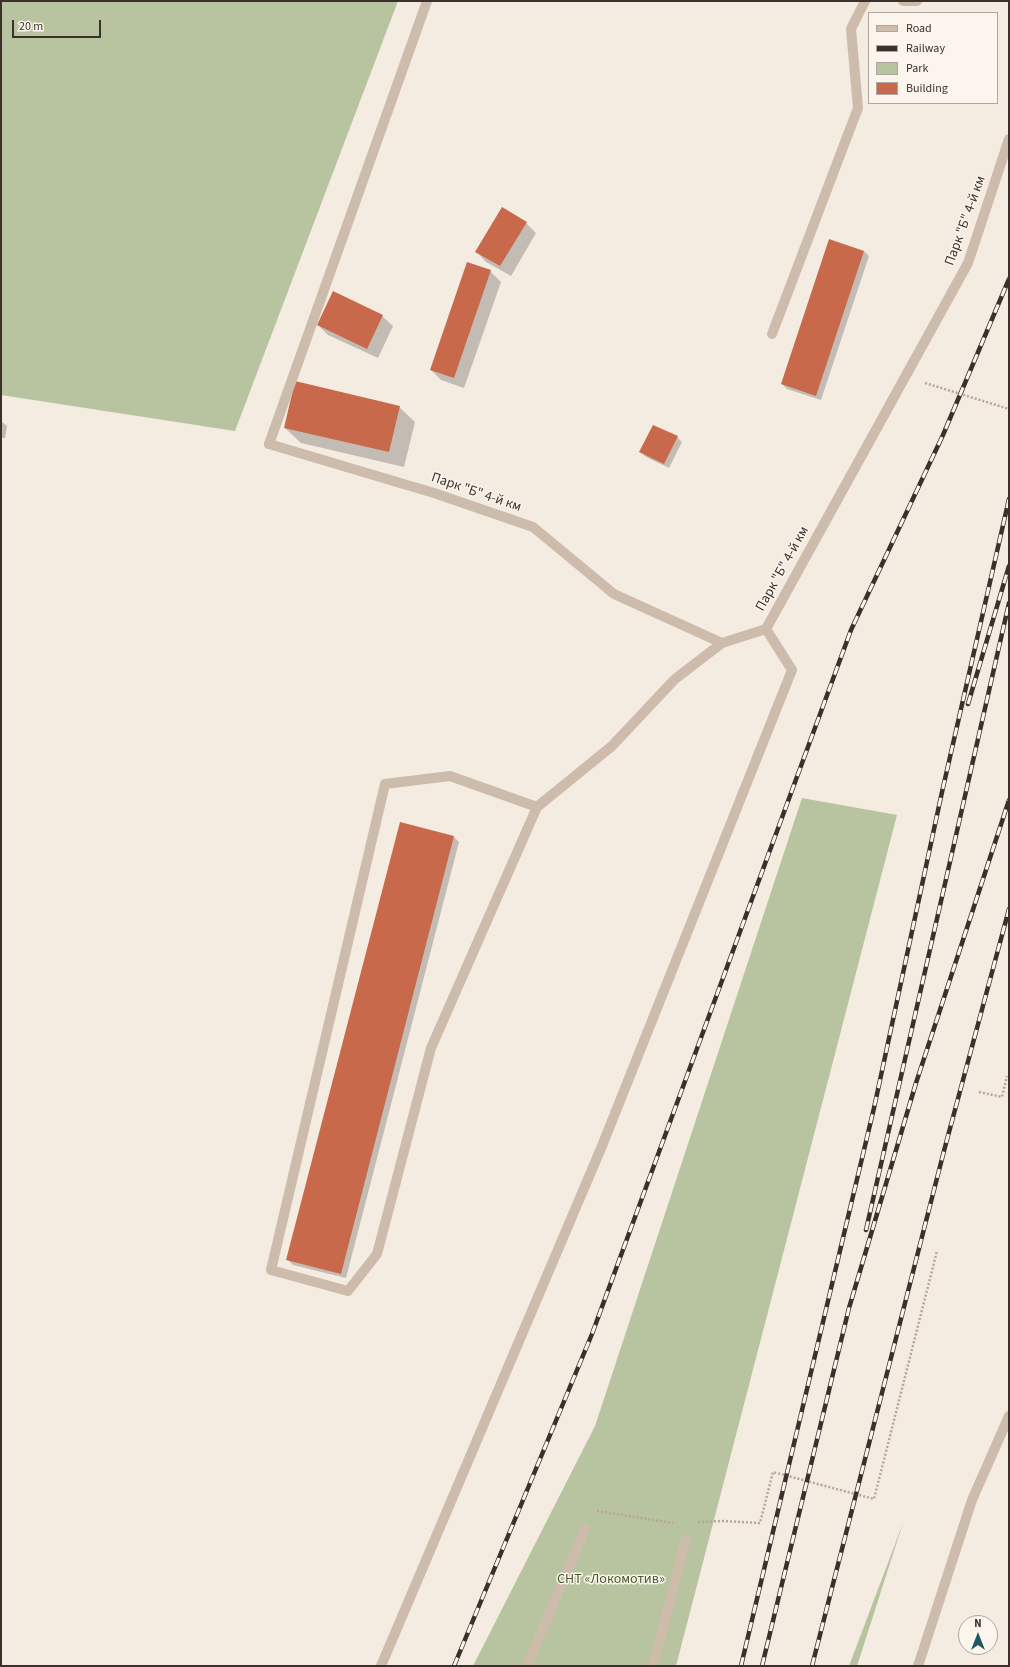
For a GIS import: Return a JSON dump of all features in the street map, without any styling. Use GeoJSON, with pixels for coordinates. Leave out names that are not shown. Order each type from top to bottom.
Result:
{"type":"FeatureCollection","features":[{"type":"Feature","properties":{"kind":"street","name":"Парк \"Б\" 4-й км"},"geometry":{"type":"LineString","coordinates":[[427,1],[269,444],[434,493],[533,527],[614,594],[722,643],[766,629],[968,264],[1009,139]]}},
{"type":"Feature","properties":{"kind":"street"},"geometry":{"type":"LineString","coordinates":[[772,334],[858,108],[851,29],[865,1]]}},
{"type":"Feature","properties":{"kind":"street"},"geometry":{"type":"LineString","coordinates":[[903,1],[917,1]]}},
{"type":"Feature","properties":{"kind":"street"},"geometry":{"type":"LineString","coordinates":[[381,1666],[602,1146],[792,670],[766,629]]}},
{"type":"Feature","properties":{"kind":"street"},"geometry":{"type":"LineString","coordinates":[[537,807],[450,776],[385,784],[271,1270],[348,1291],[377,1254],[431,1048],[537,807],[612,746],[675,679],[722,643]]}},
{"type":"Feature","properties":{"kind":"street"},"geometry":{"type":"LineString","coordinates":[[918,1666],[972,1500],[1009,1416]]}},
{"type":"Feature","properties":{"kind":"street"},"geometry":{"type":"LineString","coordinates":[[527,1666],[585,1529]]}},
{"type":"Feature","properties":{"kind":"street"},"geometry":{"type":"LineString","coordinates":[[653,1666],[686,1539]]}},
{"type":"Feature","properties":{"kind":"path"},"geometry":{"type":"LineString","coordinates":[[922,382],[1009,409]]}},
{"type":"Feature","properties":{"kind":"path"},"geometry":{"type":"LineString","coordinates":[[979,1092],[1002,1097],[1007,1076]]}},
{"type":"Feature","properties":{"kind":"path"},"geometry":{"type":"LineString","coordinates":[[694,1522],[723,1520],[760,1524],[773,1472],[874,1499],[937,1251]]}},
{"type":"Feature","properties":{"kind":"path"},"geometry":{"type":"LineString","coordinates":[[585,1529],[588,1510],[672,1524],[679,1523]]}},
{"type":"Feature","properties":{"kind":"green space"},"geometry":{"type":"Polygon","coordinates":[[[1,1],[398,1],[235,431],[1,395],[1,1]]]}},
{"type":"Feature","properties":{"kind":"green space","name":"СНТ «Локомотив»"},"geometry":{"type":"Polygon","coordinates":[[[802,798],[897,815],[676,1666],[473,1666],[595,1426],[802,798]]]}},
{"type":"Feature","properties":{"kind":"green space"},"geometry":{"type":"Polygon","coordinates":[[[903,1523],[857,1666],[849,1666],[903,1523]]]}},
{"type":"Feature","properties":{"kind":"building"},"geometry":{"type":"Polygon","coordinates":[[[502,207],[527,222],[500,266],[475,252],[502,207]]]}},
{"type":"Feature","properties":{"kind":"building"},"geometry":{"type":"Polygon","coordinates":[[[829,239],[864,251],[816,396],[781,384],[829,239]]]}},
{"type":"Feature","properties":{"kind":"building"},"geometry":{"type":"Polygon","coordinates":[[[467,262],[491,270],[454,378],[430,370],[467,262]]]}},
{"type":"Feature","properties":{"kind":"building"},"geometry":{"type":"Polygon","coordinates":[[[333,291],[383,315],[367,349],[317,325],[333,291]]]}},
{"type":"Feature","properties":{"kind":"building"},"geometry":{"type":"Polygon","coordinates":[[[295,381],[400,406],[389,452],[284,428],[295,381]]]}},
{"type":"Feature","properties":{"kind":"building"},"geometry":{"type":"Polygon","coordinates":[[[653,425],[678,436],[664,464],[639,452],[653,425]]]}},
{"type":"Feature","properties":{"kind":"building"},"geometry":{"type":"Polygon","coordinates":[[[400,822],[454,836],[341,1274],[286,1260],[400,822]]]}},
{"type":"Feature","properties":{"kind":"railway"},"geometry":{"type":"LineString","coordinates":[[454,1666],[592,1334],[851,630],[943,435],[1009,279]]}},
{"type":"Feature","properties":{"kind":"railway"},"geometry":{"type":"LineString","coordinates":[[741,1666],[874,1108],[942,792],[1009,499]]}},
{"type":"Feature","properties":{"kind":"railway"},"geometry":{"type":"LineString","coordinates":[[968,704],[1009,566]]}},
{"type":"Feature","properties":{"kind":"railway"},"geometry":{"type":"LineString","coordinates":[[866,1230],[1009,603]]}},
{"type":"Feature","properties":{"kind":"railway"},"geometry":{"type":"LineString","coordinates":[[762,1666],[849,1308],[916,1083],[1009,800]]}},
{"type":"Feature","properties":{"kind":"railway"},"geometry":{"type":"LineString","coordinates":[[812,1666],[945,1147],[1009,909]]}}]}
